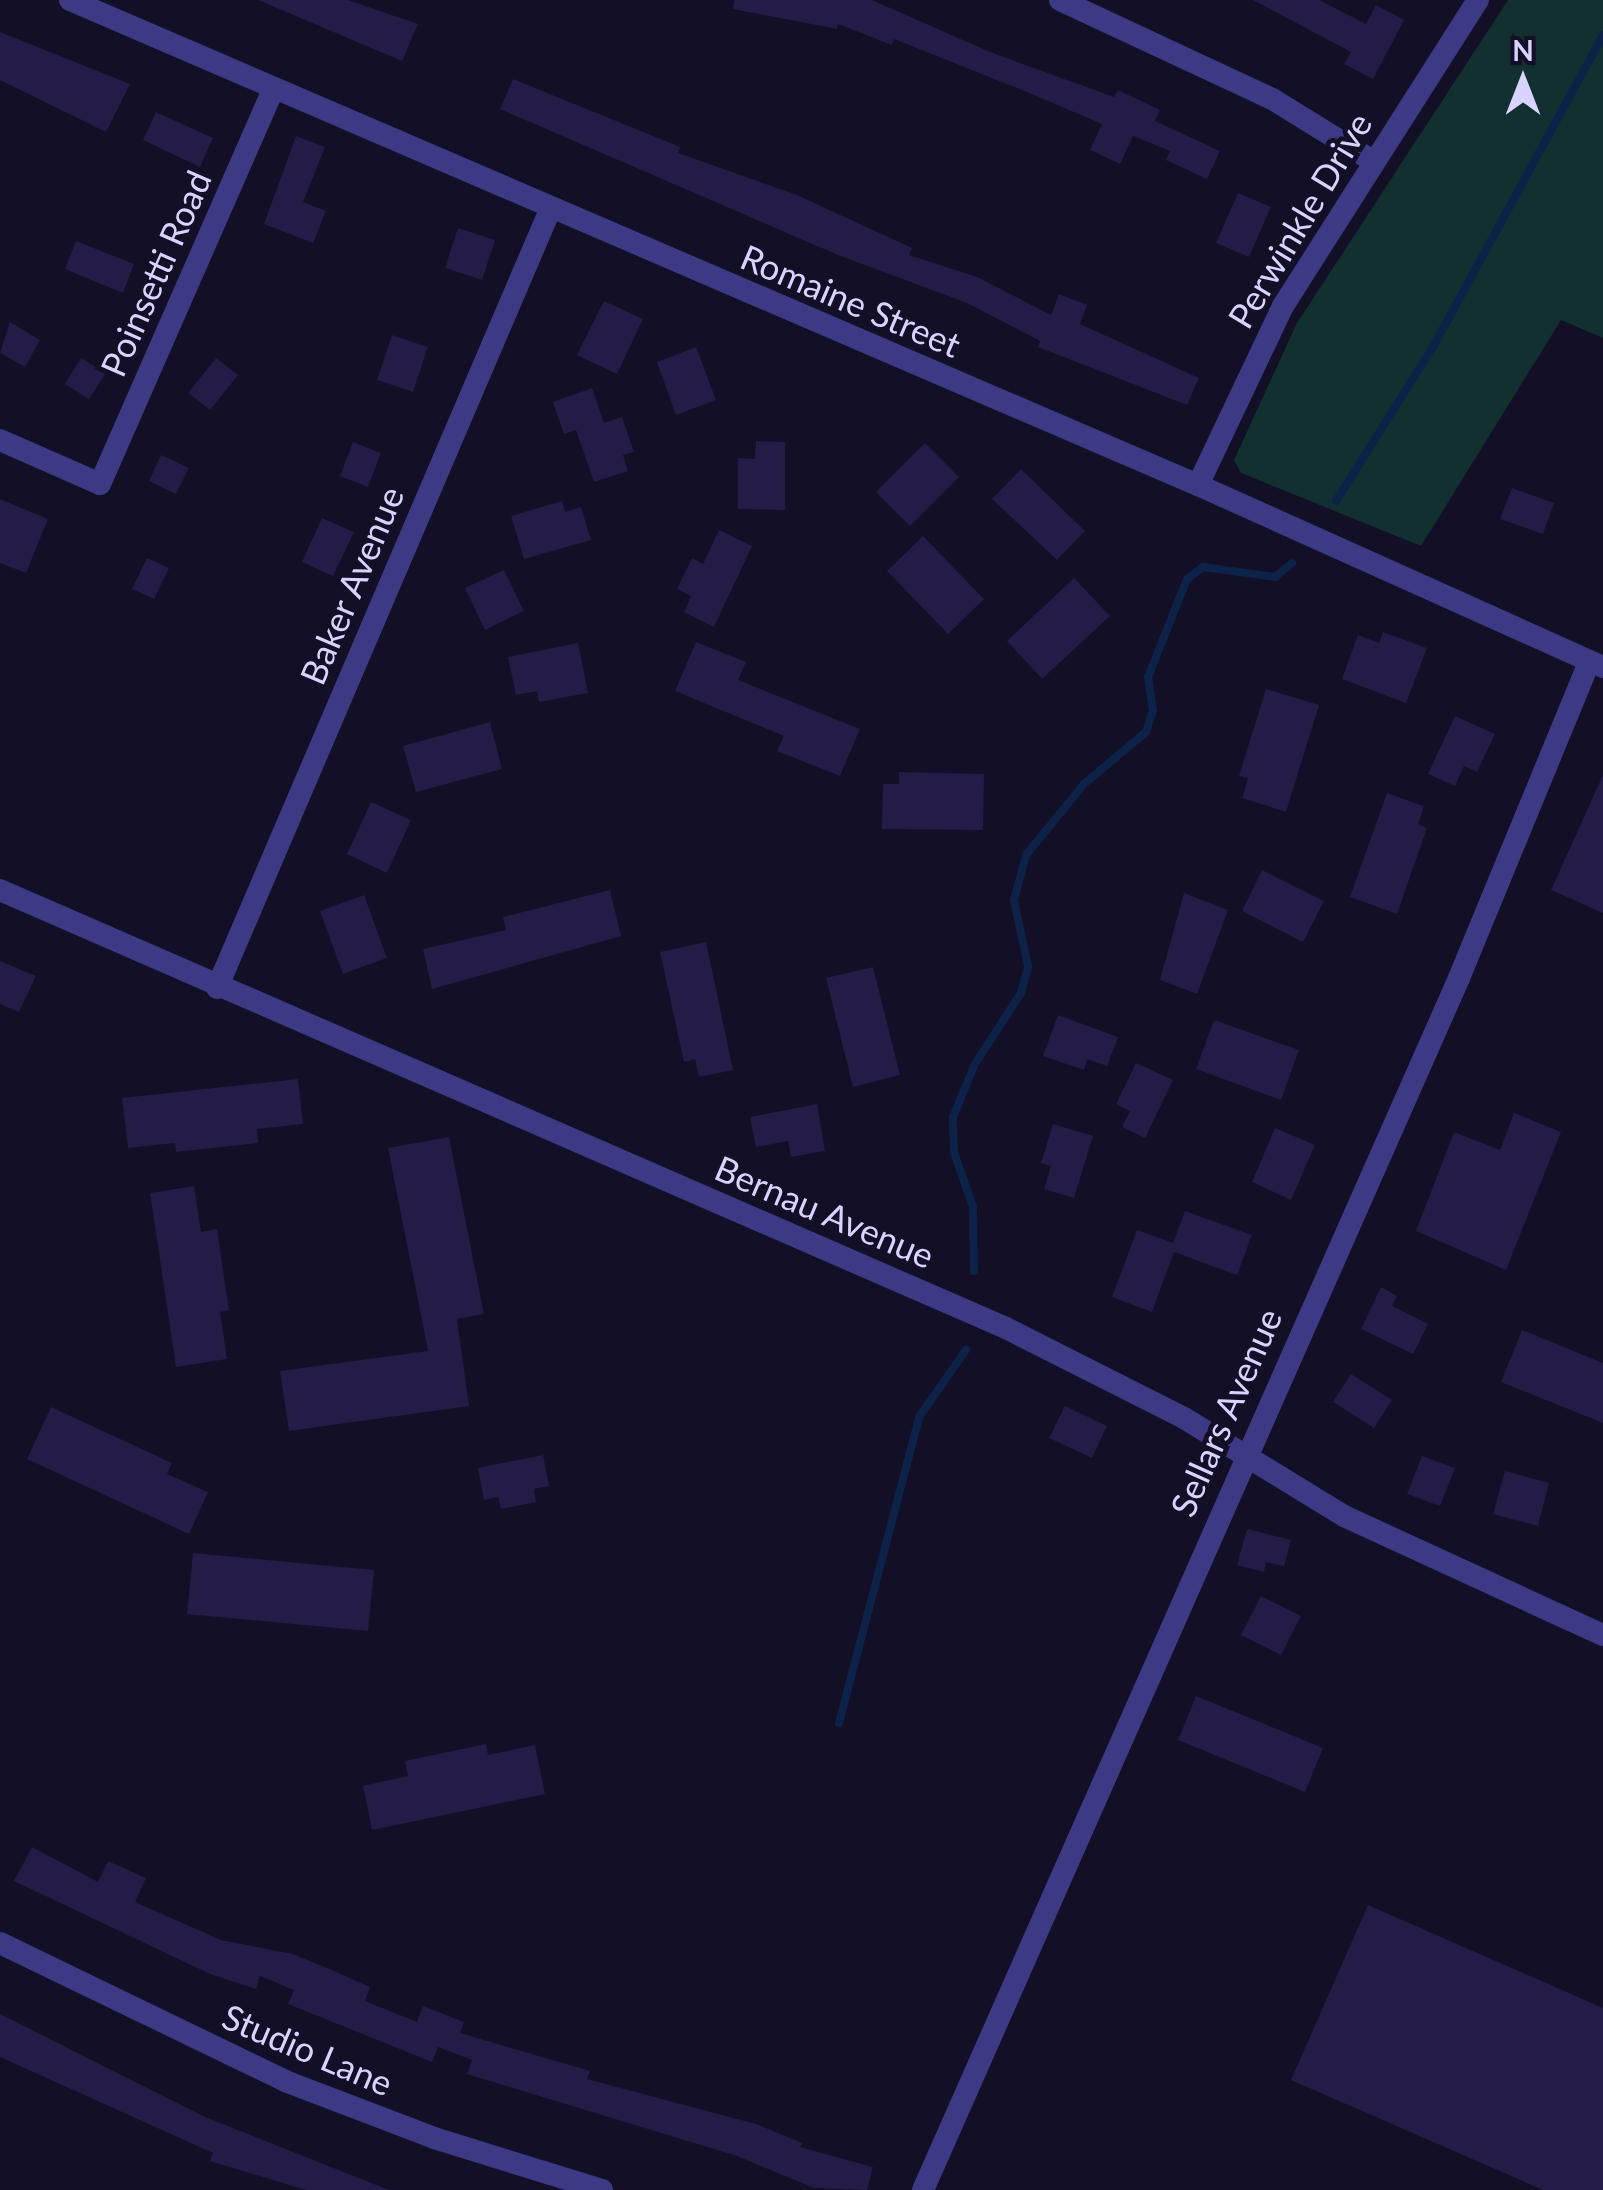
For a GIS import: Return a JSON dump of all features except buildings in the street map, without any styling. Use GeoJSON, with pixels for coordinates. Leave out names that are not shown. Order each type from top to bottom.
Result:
{"type":"FeatureCollection","features":[{"type":"Feature","properties":{"kind":"street","name":"Romaine Street"},"geometry":{"type":"LineString","coordinates":[[70,0],[550,210],[1198,485],[1596,664]]}},
{"type":"Feature","properties":{"kind":"street"},"geometry":{"type":"LineString","coordinates":[[1060,0],[1274,100],[1371,160]]}},
{"type":"Feature","properties":{"kind":"street","name":"Perwinkle Drive"},"geometry":{"type":"LineString","coordinates":[[1198,485],[1283,306],[1371,160],[1478,0]]}},
{"type":"Feature","properties":{"kind":"street","name":"Poinsetti Road"},"geometry":{"type":"LineString","coordinates":[[0,440],[100,484],[274,90]]}},
{"type":"Feature","properties":{"kind":"street","name":"Baker Avenue"},"geometry":{"type":"LineString","coordinates":[[217,988],[550,210]]}},
{"type":"Feature","properties":{"kind":"street","name":"Sellars Avenue"},"geometry":{"type":"LineString","coordinates":[[922,2190],[1242,1456],[1596,664]]}},
{"type":"Feature","properties":{"kind":"street","name":"Bernau Avenue"},"geometry":{"type":"LineString","coordinates":[[0,890],[217,988],[988,1320],[1120,1384],[1344,1516],[1603,1636]]}},
{"type":"Feature","properties":{"kind":"street","name":"Studio Lane"},"geometry":{"type":"LineString","coordinates":[[0,1943],[285,2081],[434,2138],[602,2190]]}},
{"type":"Feature","properties":{"kind":"green space"},"geometry":{"type":"Polygon","coordinates":[[[1508,0],[1603,0],[1603,338],[1561,320],[1421,546],[1241,473],[1234,460],[1297,323],[1508,0]]]}},
{"type":"Feature","properties":{"kind":"waterway"},"geometry":{"type":"LineString","coordinates":[[1336,501],[1433,347],[1603,35]]}},
{"type":"Feature","properties":{"kind":"waterway"},"geometry":{"type":"LineString","coordinates":[[974,1271],[973,1207],[954,1152],[953,1117],[975,1064],[1021,993],[1028,966],[1014,900],[1026,855],[1084,784],[1146,732],[1153,711],[1148,677],[1187,579],[1203,567],[1275,577],[1292,563]]}},
{"type":"Feature","properties":{"kind":"waterway"},"geometry":{"type":"LineString","coordinates":[[839,1723],[919,1417],[966,1350]]}}]}
